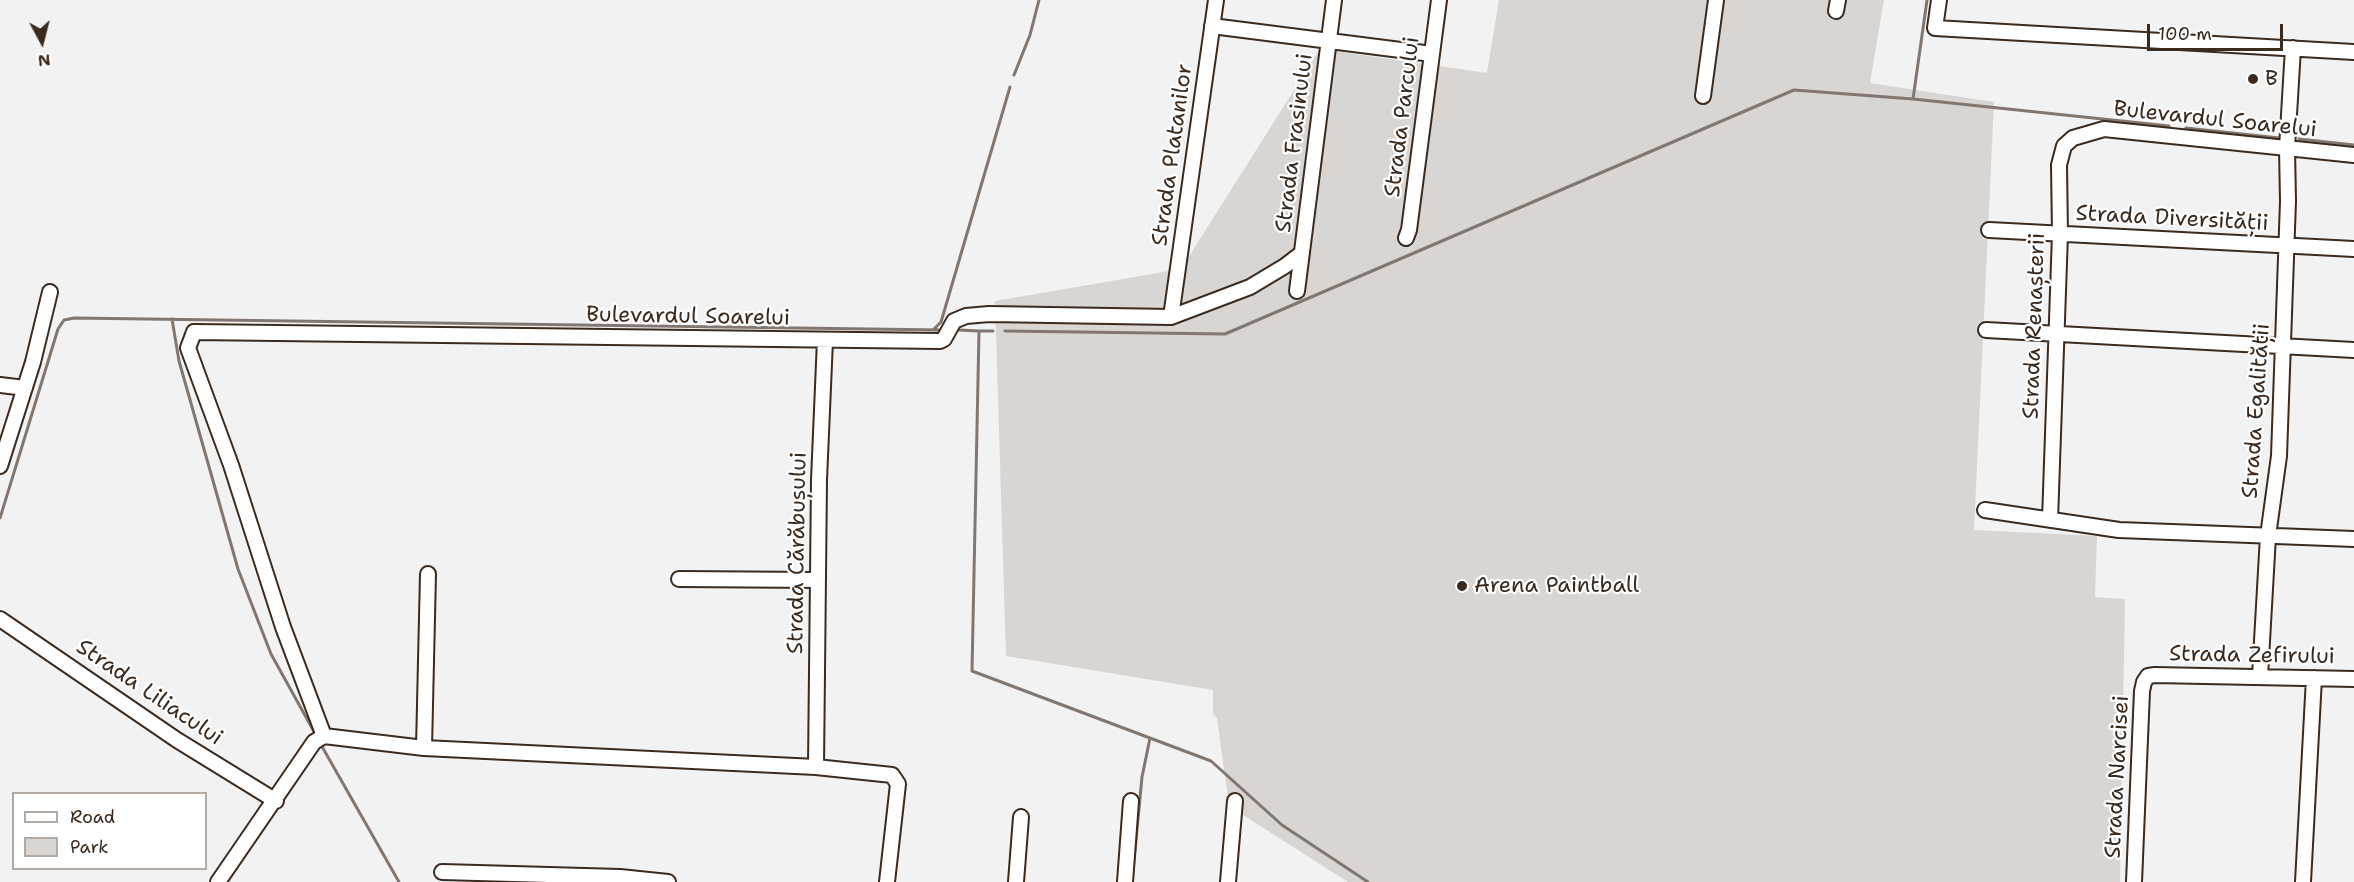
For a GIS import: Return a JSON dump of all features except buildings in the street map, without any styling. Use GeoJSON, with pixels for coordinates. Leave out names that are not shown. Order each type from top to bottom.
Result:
{"type":"FeatureCollection","features":[{"type":"Feature","properties":{"kind":"street","name":"Strada Platanilor"},"geometry":{"type":"LineString","coordinates":[[1171,317],[1216,0]]}},
{"type":"Feature","properties":{"kind":"street","name":"Strada Frasinului"},"geometry":{"type":"LineString","coordinates":[[1297,291],[1334,0]]}},
{"type":"Feature","properties":{"kind":"street","name":"Strada Parcului"},"geometry":{"type":"LineString","coordinates":[[1406,238],[1409,230],[1439,0]]}},
{"type":"Feature","properties":{"kind":"street"},"geometry":{"type":"LineString","coordinates":[[1703,96],[1716,0]]}},
{"type":"Feature","properties":{"kind":"street"},"geometry":{"type":"LineString","coordinates":[[1939,0],[1935,28],[2354,52]]}},
{"type":"Feature","properties":{"kind":"street"},"geometry":{"type":"LineString","coordinates":[[1212,26],[1432,54]]}},
{"type":"Feature","properties":{"kind":"street","name":"Strada Egalității"},"geometry":{"type":"LineString","coordinates":[[2260,676],[2268,536],[2279,456],[2287,246],[2286,148],[2293,48]]}},
{"type":"Feature","properties":{"kind":"street","name":"Bulevardul Soarelui"},"geometry":{"type":"LineString","coordinates":[[2073,138],[2104,129],[2354,155]]}},
{"type":"Feature","properties":{"kind":"street","name":"Strada Renașterii"},"geometry":{"type":"LineString","coordinates":[[2050,520],[2060,234],[2059,165],[2064,146],[2073,138]]}},
{"type":"Feature","properties":{"kind":"street","name":"Strada Diversității"},"geometry":{"type":"LineString","coordinates":[[1989,230],[2354,249]]}},
{"type":"Feature","properties":{"kind":"street"},"geometry":{"type":"LineString","coordinates":[[1171,317],[1250,287],[1302,253]]}},
{"type":"Feature","properties":{"kind":"street"},"geometry":{"type":"LineString","coordinates":[[0,466],[25,388],[50,292]]}},
{"type":"Feature","properties":{"kind":"street","name":"Bulevardul Soarelui"},"geometry":{"type":"LineString","coordinates":[[324,736],[283,627],[231,465],[188,348],[194,332],[940,341],[944,339],[954,321],[966,316],[989,314],[1171,317]]}},
{"type":"Feature","properties":{"kind":"street"},"geometry":{"type":"LineString","coordinates":[[1986,330],[2354,350]]}},
{"type":"Feature","properties":{"kind":"street","name":"Strada Cărăbușului"},"geometry":{"type":"LineString","coordinates":[[816,767],[819,480],[825,339]]}},
{"type":"Feature","properties":{"kind":"street"},"geometry":{"type":"LineString","coordinates":[[0,385],[25,388]]}},
{"type":"Feature","properties":{"kind":"street"},"geometry":{"type":"LineString","coordinates":[[1985,510],[2119,530],[2354,538]]}},
{"type":"Feature","properties":{"kind":"street"},"geometry":{"type":"LineString","coordinates":[[424,748],[428,574]]}},
{"type":"Feature","properties":{"kind":"street"},"geometry":{"type":"LineString","coordinates":[[679,579],[818,580]]}},
{"type":"Feature","properties":{"kind":"street","name":"Strada Liliacului"},"geometry":{"type":"LineString","coordinates":[[0,619],[177,740],[276,801]]}},
{"type":"Feature","properties":{"kind":"street","name":"Strada Zefirului"},"geometry":{"type":"LineString","coordinates":[[2148,676],[2354,679]]}},
{"type":"Feature","properties":{"kind":"street","name":"Strada Narcisei"},"geometry":{"type":"LineString","coordinates":[[2134,882],[2142,691],[2148,676]]}},
{"type":"Feature","properties":{"kind":"street"},"geometry":{"type":"LineString","coordinates":[[2303,882],[2314,678]]}},
{"type":"Feature","properties":{"kind":"street"},"geometry":{"type":"LineString","coordinates":[[218,882],[276,801],[314,742],[324,736],[424,748],[816,767],[892,775],[898,784],[887,882]]}},
{"type":"Feature","properties":{"kind":"street"},"geometry":{"type":"LineString","coordinates":[[1125,882],[1131,801]]}},
{"type":"Feature","properties":{"kind":"street"},"geometry":{"type":"LineString","coordinates":[[1228,882],[1235,801]]}},
{"type":"Feature","properties":{"kind":"street"},"geometry":{"type":"LineString","coordinates":[[1016,882],[1020,817]]}},
{"type":"Feature","properties":{"kind":"street"},"geometry":{"type":"LineString","coordinates":[[442,872],[621,877],[668,882]]}},
{"type":"Feature","properties":{"kind":"green space"},"geometry":{"type":"Polygon","coordinates":[[[1499,0],[1884,0],[1870,83],[1994,102],[1974,530],[2097,536],[2095,597],[2125,599],[2120,882],[1348,882],[1229,806],[1217,718],[1213,714],[1213,690],[1006,656],[995,301],[1181,269],[1320,49],[1487,73],[1499,0]]]}},
{"type":"Feature","properties":{"kind":"waterway"},"geometry":{"type":"LineString","coordinates":[[1014,75],[1030,35],[1039,0]]}},
{"type":"Feature","properties":{"kind":"waterway"},"geometry":{"type":"LineString","coordinates":[[1913,99],[1927,0]]}},
{"type":"Feature","properties":{"kind":"waterway"},"geometry":{"type":"LineString","coordinates":[[933,330],[941,322],[1010,87]]}},
{"type":"Feature","properties":{"kind":"waterway"},"geometry":{"type":"LineString","coordinates":[[1005,331],[1225,334],[1794,90],[1913,99],[2169,126]]}},
{"type":"Feature","properties":{"kind":"waterway"},"geometry":{"type":"LineString","coordinates":[[2186,128],[2279,138]]}},
{"type":"Feature","properties":{"kind":"waterway"},"geometry":{"type":"LineString","coordinates":[[2299,139],[2354,145]]}},
{"type":"Feature","properties":{"kind":"waterway"},"geometry":{"type":"LineString","coordinates":[[0,518],[58,329],[64,320],[74,318],[942,330]]}},
{"type":"Feature","properties":{"kind":"waterway"},"geometry":{"type":"LineString","coordinates":[[172,319],[179,361],[238,569],[271,654],[317,737]]}},
{"type":"Feature","properties":{"kind":"waterway"},"geometry":{"type":"LineString","coordinates":[[959,330],[979,331]]}},
{"type":"Feature","properties":{"kind":"waterway"},"geometry":{"type":"LineString","coordinates":[[993,331],[979,331],[972,671],[1211,761],[1282,825],[1368,882]]}},
{"type":"Feature","properties":{"kind":"waterway"},"geometry":{"type":"LineString","coordinates":[[1132,882],[1142,777],[1150,738]]}},
{"type":"Feature","properties":{"kind":"waterway"},"geometry":{"type":"LineString","coordinates":[[320,743],[399,882]]}},
{"type":"Feature","properties":{"kind":"place","name":"B"},"geometry":{"type":"Point","coordinates":[2253,79]}},
{"type":"Feature","properties":{"kind":"place","name":"Arena Paintball"},"geometry":{"type":"Point","coordinates":[1462,586]}}]}
